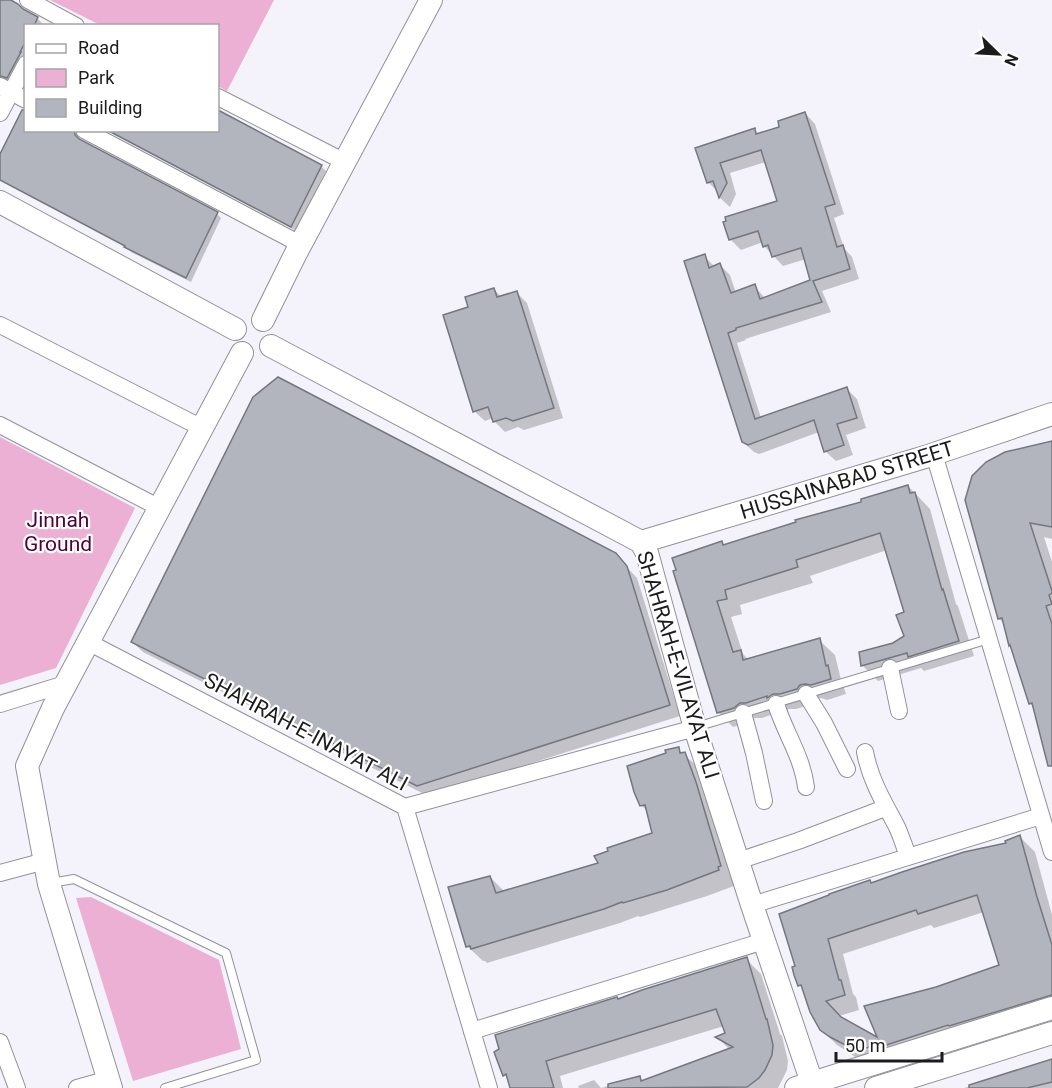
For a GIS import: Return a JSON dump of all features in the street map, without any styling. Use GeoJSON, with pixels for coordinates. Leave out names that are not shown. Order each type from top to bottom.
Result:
{"type":"FeatureCollection","features":[{"type":"Feature","properties":{"kind":"street"},"geometry":{"type":"LineString","coordinates":[[28,0],[49,19],[68,24]]}},
{"type":"Feature","properties":{"kind":"street"},"geometry":{"type":"LineString","coordinates":[[263,320],[300,244],[431,0]]}},
{"type":"Feature","properties":{"kind":"street"},"geometry":{"type":"LineString","coordinates":[[0,114],[24,68]]}},
{"type":"Feature","properties":{"kind":"street"},"geometry":{"type":"LineString","coordinates":[[219,98],[345,162]]}},
{"type":"Feature","properties":{"kind":"street"},"geometry":{"type":"LineString","coordinates":[[88,132],[300,244]]}},
{"type":"Feature","properties":{"kind":"street"},"geometry":{"type":"LineString","coordinates":[[0,202],[235,329]]}},
{"type":"Feature","properties":{"kind":"street"},"geometry":{"type":"LineString","coordinates":[[244,319],[263,320],[268,323],[273,334],[271,346],[267,351],[255,357],[248,356],[237,349],[233,336],[235,329],[244,319]]}},
{"type":"Feature","properties":{"kind":"street"},"geometry":{"type":"LineString","coordinates":[[0,325],[202,428]]}},
{"type":"Feature","properties":{"kind":"street","name":"SHAHRAH-E-VILAYAT ALI"},"geometry":{"type":"LineString","coordinates":[[271,346],[640,542],[647,553],[695,728],[764,941],[804,1085]]}},
{"type":"Feature","properties":{"kind":"street"},"geometry":{"type":"LineString","coordinates":[[77,1088],[110,1083],[49,884],[27,766],[65,684],[242,353]]}},
{"type":"Feature","properties":{"kind":"street","name":"HUSSAINABAD STREET"},"geometry":{"type":"LineString","coordinates":[[640,542],[934,454],[1052,414]]}},
{"type":"Feature","properties":{"kind":"street"},"geometry":{"type":"LineString","coordinates":[[0,425],[160,508]]}},
{"type":"Feature","properties":{"kind":"street"},"geometry":{"type":"LineString","coordinates":[[934,454],[1052,852]]}},
{"type":"Feature","properties":{"kind":"street","name":"SHAHRAH-E-INAYAT ALI"},"geometry":{"type":"LineString","coordinates":[[88,642],[405,807],[489,1088]]}},
{"type":"Feature","properties":{"kind":"street"},"geometry":{"type":"LineString","coordinates":[[890,668],[899,711]]}},
{"type":"Feature","properties":{"kind":"street"},"geometry":{"type":"LineString","coordinates":[[0,705],[65,684]]}},
{"type":"Feature","properties":{"kind":"street"},"geometry":{"type":"LineString","coordinates":[[806,694],[824,723],[847,769]]}},
{"type":"Feature","properties":{"kind":"street"},"geometry":{"type":"LineString","coordinates":[[776,704],[799,757],[806,786]]}},
{"type":"Feature","properties":{"kind":"street"},"geometry":{"type":"LineString","coordinates":[[743,713],[765,801]]}},
{"type":"Feature","properties":{"kind":"street"},"geometry":{"type":"LineString","coordinates":[[405,807],[695,728]]}},
{"type":"Feature","properties":{"kind":"street"},"geometry":{"type":"LineString","coordinates":[[865,752],[877,792],[897,827],[908,856]]}},
{"type":"Feature","properties":{"kind":"street"},"geometry":{"type":"LineString","coordinates":[[738,861],[885,808]]}},
{"type":"Feature","properties":{"kind":"street"},"geometry":{"type":"LineString","coordinates":[[752,905],[1041,816]]}},
{"type":"Feature","properties":{"kind":"street"},"geometry":{"type":"LineString","coordinates":[[0,873],[45,861]]}},
{"type":"Feature","properties":{"kind":"street"},"geometry":{"type":"LineString","coordinates":[[472,1031],[764,941]]}},
{"type":"Feature","properties":{"kind":"street"},"geometry":{"type":"LineString","coordinates":[[804,1085],[1052,1008]]}},
{"type":"Feature","properties":{"kind":"street"},"geometry":{"type":"LineString","coordinates":[[876,1088],[1052,1033]]}},
{"type":"Feature","properties":{"kind":"street"},"geometry":{"type":"LineString","coordinates":[[0,1042],[17,1088]]}},
{"type":"Feature","properties":{"kind":"lane"},"geometry":{"type":"LineString","coordinates":[[695,728],[989,639]]}},
{"type":"Feature","properties":{"kind":"lane"},"geometry":{"type":"LineString","coordinates":[[49,884],[74,879],[226,953],[256,1060],[165,1088]]}},
{"type":"Feature","properties":{"kind":"green space"},"geometry":{"type":"Polygon","coordinates":[[[50,0],[274,0],[227,91],[219,87],[219,24],[98,24],[50,0]]]}},
{"type":"Feature","properties":{"kind":"green space","name":"Jinnah Ground"},"geometry":{"type":"Polygon","coordinates":[[[0,437],[135,508],[56,668],[0,685],[0,437]]]}},
{"type":"Feature","properties":{"kind":"green space"},"geometry":{"type":"Polygon","coordinates":[[[91,897],[219,960],[241,1049],[133,1081],[76,898],[91,897]]]}},
{"type":"Feature","properties":{"kind":"building"},"geometry":{"type":"Polygon","coordinates":[[[0,0],[11,0],[38,17],[35,24],[24,24],[24,45],[21,52],[7,78],[0,76],[0,0]]]}},
{"type":"Feature","properties":{"kind":"building"},"geometry":{"type":"Polygon","coordinates":[[[24,110],[24,132],[74,132],[79,139],[218,212],[186,278],[0,180],[0,154],[24,110]]]}},
{"type":"Feature","properties":{"kind":"building"},"geometry":{"type":"Polygon","coordinates":[[[219,111],[322,165],[291,227],[111,132],[219,132],[219,111]]]}},
{"type":"Feature","properties":{"kind":"building"},"geometry":{"type":"Polygon","coordinates":[[[805,112],[835,204],[825,207],[837,247],[843,245],[850,269],[813,281],[822,302],[736,328],[728,333],[755,419],[847,387],[857,418],[837,424],[844,445],[824,452],[814,420],[748,445],[742,442],[684,261],[705,254],[709,268],[720,263],[731,293],[755,284],[760,299],[810,280],[801,248],[772,257],[768,245],[763,247],[758,231],[729,240],[723,222],[726,221],[725,217],[777,201],[761,150],[720,163],[727,183],[719,198],[713,181],[707,183],[695,148],[755,128],[756,134],[779,127],[778,121],[805,112]]]}},
{"type":"Feature","properties":{"kind":"building"},"geometry":{"type":"Polygon","coordinates":[[[494,288],[497,297],[517,291],[554,408],[513,421],[506,418],[493,422],[488,407],[473,412],[443,315],[468,307],[465,297],[494,288]]]}},
{"type":"Feature","properties":{"kind":"building"},"geometry":{"type":"Polygon","coordinates":[[[278,377],[616,553],[627,566],[670,705],[417,786],[131,642],[253,397],[278,377]]]}},
{"type":"Feature","properties":{"kind":"building"},"geometry":{"type":"Polygon","coordinates":[[[1052,441],[1052,527],[1030,523],[1052,591],[1049,595],[1052,604],[1046,606],[1052,624],[1052,766],[1048,766],[1032,703],[1029,704],[1002,618],[998,619],[965,500],[972,476],[986,462],[1005,452],[1052,441]]]}},
{"type":"Feature","properties":{"kind":"building"},"geometry":{"type":"Polygon","coordinates":[[[908,485],[910,493],[915,492],[942,590],[959,641],[908,657],[907,653],[861,666],[859,652],[893,643],[904,636],[896,615],[904,612],[880,533],[796,560],[798,567],[725,590],[727,599],[717,601],[733,652],[741,650],[743,660],[820,638],[831,679],[811,685],[800,685],[797,689],[740,703],[734,708],[717,713],[673,571],[676,570],[672,558],[722,541],[723,545],[908,485]]]}},
{"type":"Feature","properties":{"kind":"building"},"geometry":{"type":"Polygon","coordinates":[[[679,747],[680,753],[685,752],[696,782],[721,866],[718,867],[719,870],[667,890],[471,949],[470,946],[466,947],[448,887],[490,876],[496,893],[598,863],[594,856],[608,851],[607,848],[652,833],[645,805],[640,806],[627,766],[666,753],[665,750],[679,747]]]}},
{"type":"Feature","properties":{"kind":"building"},"geometry":{"type":"Polygon","coordinates":[[[1020,835],[1052,945],[1052,995],[880,1047],[879,1044],[866,1048],[849,1047],[820,1030],[810,1012],[801,985],[798,986],[794,975],[792,967],[795,966],[779,914],[870,880],[871,883],[964,852],[1006,843],[1005,841],[1020,835]],[[977,895],[918,914],[916,910],[828,939],[845,995],[826,1001],[841,1017],[877,1037],[864,1006],[936,987],[999,965],[977,895]]]}},
{"type":"Feature","properties":{"kind":"building"},"geometry":{"type":"Polygon","coordinates":[[[747,957],[773,1045],[772,1055],[765,1070],[747,1087],[608,1088],[608,1084],[640,1076],[641,1081],[733,1047],[715,1037],[725,1033],[716,1009],[546,1061],[554,1088],[510,1088],[506,1074],[503,1076],[494,1052],[499,1049],[495,1035],[617,997],[618,999],[747,957]]]}},
{"type":"Feature","properties":{"kind":"building"},"geometry":{"type":"Polygon","coordinates":[[[1052,1059],[1052,1082],[1027,1088],[969,1088],[969,1085],[1052,1059]]]}}]}
